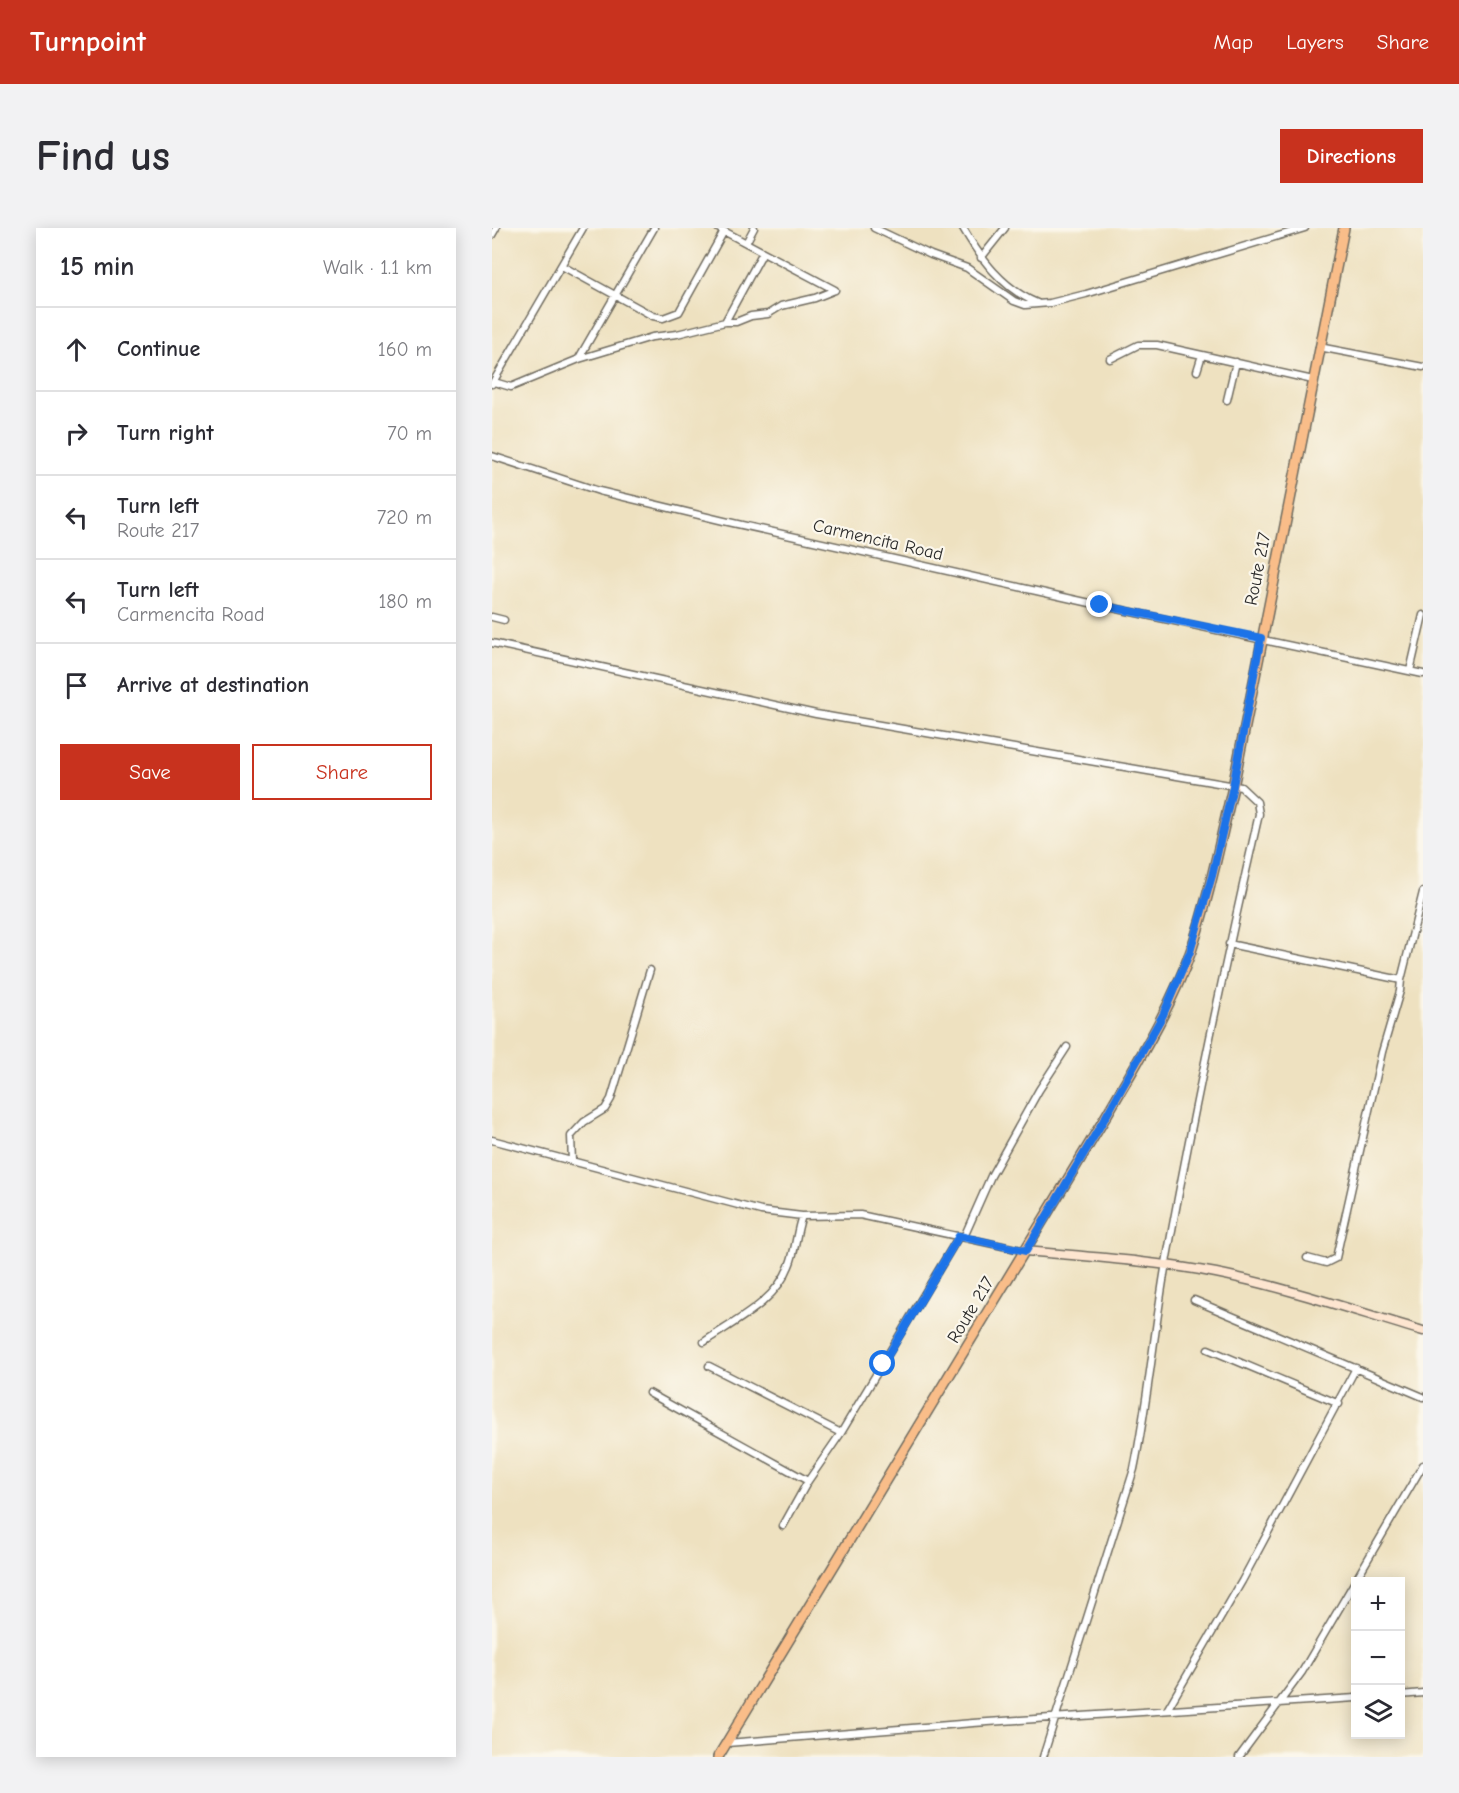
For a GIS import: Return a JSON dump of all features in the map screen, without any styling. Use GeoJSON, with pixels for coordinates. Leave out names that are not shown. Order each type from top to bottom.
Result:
{"type":"FeatureCollection","features":[{"type":"Feature","properties":{"kind":"main road","name":"Route 217"},"geometry":{"type":"LineString","coordinates":[[718,1757],[1105,1118],[1163,1015],[1190,952],[1212,876],[1233,786],[1344,228]]}},
{"type":"Feature","properties":{"kind":"main road"},"geometry":{"type":"LineString","coordinates":[[1026,1251],[1166,1265],[1254,1281],[1423,1331]]}},
{"type":"Feature","properties":{"kind":"street"},"geometry":{"type":"LineString","coordinates":[[492,235],[496,228]]}},
{"type":"Feature","properties":{"kind":"street"},"geometry":{"type":"LineString","coordinates":[[562,266],[616,297],[653,316],[663,318],[679,312],[721,230],[835,290],[815,298],[781,306],[768,314],[676,334],[652,336],[579,359],[511,387],[493,383],[583,228]]}},
{"type":"Feature","properties":{"kind":"street"},"geometry":{"type":"LineString","coordinates":[[579,359],[654,228]]}},
{"type":"Feature","properties":{"kind":"street"},"geometry":{"type":"LineString","coordinates":[[746,243],[754,228]]}},
{"type":"Feature","properties":{"kind":"street"},"geometry":{"type":"LineString","coordinates":[[874,228],[931,255],[967,268],[1014,301],[1025,305],[1040,304],[1132,281],[1216,253],[1305,228]]}},
{"type":"Feature","properties":{"kind":"street"},"geometry":{"type":"LineString","coordinates":[[963,228],[981,258],[1016,292],[1040,304]]}},
{"type":"Feature","properties":{"kind":"street"},"geometry":{"type":"LineString","coordinates":[[981,258],[1005,228]]}},
{"type":"Feature","properties":{"kind":"street"},"geometry":{"type":"LineString","coordinates":[[725,322],[763,252]]}},
{"type":"Feature","properties":{"kind":"street"},"geometry":{"type":"LineString","coordinates":[[1110,359],[1138,345],[1157,345],[1313,380]]}},
{"type":"Feature","properties":{"kind":"street"},"geometry":{"type":"LineString","coordinates":[[1319,347],[1423,367]]}},
{"type":"Feature","properties":{"kind":"street"},"geometry":{"type":"LineString","coordinates":[[1197,371],[1202,355]]}},
{"type":"Feature","properties":{"kind":"street"},"geometry":{"type":"LineString","coordinates":[[1227,400],[1236,362]]}},
{"type":"Feature","properties":{"kind":"street","name":"Carmencita Road"},"geometry":{"type":"LineString","coordinates":[[492,456],[599,491],[724,521],[1423,674]]}},
{"type":"Feature","properties":{"kind":"street"},"geometry":{"type":"LineString","coordinates":[[1410,671],[1423,615]]}},
{"type":"Feature","properties":{"kind":"street"},"geometry":{"type":"LineString","coordinates":[[492,617],[504,620]]}},
{"type":"Feature","properties":{"kind":"street"},"geometry":{"type":"LineString","coordinates":[[492,643],[816,714],[1241,787],[1257,802],[1259,814],[1195,1104],[1166,1265],[1134,1469],[1043,1757]]}},
{"type":"Feature","properties":{"kind":"street"},"geometry":{"type":"LineString","coordinates":[[1307,1258],[1326,1263],[1336,1258],[1382,1052],[1400,992],[1423,892]]}},
{"type":"Feature","properties":{"kind":"street"},"geometry":{"type":"LineString","coordinates":[[1229,944],[1401,980]]}},
{"type":"Feature","properties":{"kind":"street"},"geometry":{"type":"LineString","coordinates":[[572,1162],[571,1136],[584,1122],[605,1109],[611,1099],[650,970]]}},
{"type":"Feature","properties":{"kind":"street"},"geometry":{"type":"LineString","coordinates":[[783,1526],[808,1481],[841,1433],[962,1236],[991,1176],[1039,1090],[1067,1047]]}},
{"type":"Feature","properties":{"kind":"street"},"geometry":{"type":"LineString","coordinates":[[492,1140],[761,1211],[802,1216],[860,1215],[1026,1251]]}},
{"type":"Feature","properties":{"kind":"street"},"geometry":{"type":"LineString","coordinates":[[704,1342],[752,1311],[786,1275],[802,1216]]}},
{"type":"Feature","properties":{"kind":"street"},"geometry":{"type":"LineString","coordinates":[[1194,1300],[1423,1397]]}},
{"type":"Feature","properties":{"kind":"street"},"geometry":{"type":"LineString","coordinates":[[1208,1349],[1339,1404]]}},
{"type":"Feature","properties":{"kind":"street"},"geometry":{"type":"LineString","coordinates":[[709,1366],[841,1433]]}},
{"type":"Feature","properties":{"kind":"street"},"geometry":{"type":"LineString","coordinates":[[1167,1710],[1242,1581],[1339,1404],[1356,1368]]}},
{"type":"Feature","properties":{"kind":"street"},"geometry":{"type":"LineString","coordinates":[[649,1393],[808,1481]]}},
{"type":"Feature","properties":{"kind":"street"},"geometry":{"type":"LineString","coordinates":[[1239,1757],[1302,1672],[1423,1465]]}},
{"type":"Feature","properties":{"kind":"street"},"geometry":{"type":"LineString","coordinates":[[1405,1695],[1423,1693]]}},
{"type":"Feature","properties":{"kind":"street"},"geometry":{"type":"LineString","coordinates":[[727,1743],[1055,1717],[1351,1698]]}},
{"type":"Feature","properties":{"kind":"route"},"geometry":{"type":"LineString","coordinates":[[883,1364],[915,1306],[959,1236],[1026,1251],[1163,1015],[1190,952],[1212,876],[1233,786],[1261,638],[1100,605]]}}]}
